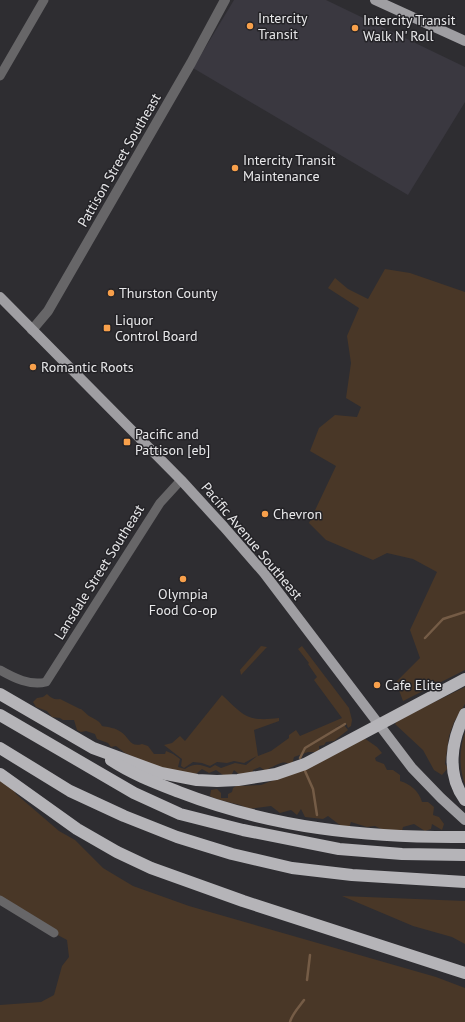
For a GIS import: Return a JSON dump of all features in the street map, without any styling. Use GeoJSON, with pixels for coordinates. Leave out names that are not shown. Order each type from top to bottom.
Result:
{"type":"FeatureCollection","features":[{"type":"Feature","properties":{"kind":"highway"},"geometry":{"type":"LineString","coordinates":[[93,748],[161,773],[197,780],[238,780],[276,774],[319,757],[447,687],[465,679]]}},
{"type":"Feature","properties":{"kind":"highway"},"geometry":{"type":"LineString","coordinates":[[0,694],[93,748],[122,767],[164,786],[215,805],[262,818],[303,827],[355,833],[437,838],[465,837]]}},
{"type":"Feature","properties":{"kind":"highway"},"geometry":{"type":"LineString","coordinates":[[465,714],[454,739],[452,760],[456,782],[465,800]]}},
{"type":"Feature","properties":{"kind":"highway"},"geometry":{"type":"LineString","coordinates":[[0,715],[134,794],[180,814],[243,830],[339,849],[402,854],[465,856]]}},
{"type":"Feature","properties":{"kind":"highway"},"geometry":{"type":"LineString","coordinates":[[0,748],[70,791],[124,816],[177,837],[232,854],[292,868],[352,875],[465,882]]}},
{"type":"Feature","properties":{"kind":"highway"},"geometry":{"type":"LineString","coordinates":[[0,774],[77,829],[117,852],[151,868],[243,901],[465,973]]}},
{"type":"Feature","properties":{"kind":"main road"},"geometry":{"type":"LineString","coordinates":[[375,0],[465,41]]}},
{"type":"Feature","properties":{"kind":"main road","name":"Pacific Avenue Southeast"},"geometry":{"type":"LineString","coordinates":[[0,297],[181,480],[261,569],[412,768],[465,820]]}},
{"type":"Feature","properties":{"kind":"street"},"geometry":{"type":"LineString","coordinates":[[0,76],[44,0]]}},
{"type":"Feature","properties":{"kind":"street","name":"Pattison Street Southeast"},"geometry":{"type":"LineString","coordinates":[[32,330],[48,311],[191,63],[225,0]]}},
{"type":"Feature","properties":{"kind":"street","name":"Lansdale Street Southeast"},"geometry":{"type":"LineString","coordinates":[[0,670],[30,683],[40,684],[46,682],[160,503],[181,480]]}},
{"type":"Feature","properties":{"kind":"street"},"geometry":{"type":"LineString","coordinates":[[0,900],[54,933]]}},
{"type":"Feature","properties":{"kind":"shaded area"},"geometry":{"type":"Polygon","coordinates":[[[234,0],[326,0],[465,67],[465,102],[408,195],[193,68],[234,0]]]}},
{"type":"Feature","properties":{"kind":"shaded area"},"geometry":{"type":"Polygon","coordinates":[[[385,269],[410,273],[465,292],[465,670],[403,701],[396,682],[420,658],[410,630],[437,572],[413,559],[387,553],[373,560],[326,540],[309,523],[336,466],[310,451],[319,428],[335,415],[357,417],[361,407],[346,398],[351,363],[347,336],[359,308],[328,288],[335,278],[348,289],[368,299],[385,269]]]}},
{"type":"Feature","properties":{"kind":"shaded area"},"geometry":{"type":"Polygon","coordinates":[[[261,646],[267,647],[241,675],[240,670],[261,646]]]}},
{"type":"Feature","properties":{"kind":"shaded area"},"geometry":{"type":"Polygon","coordinates":[[[302,646],[349,708],[352,720],[351,726],[348,728],[346,723],[336,727],[344,725],[348,730],[334,741],[326,742],[324,745],[319,746],[319,752],[308,752],[294,757],[292,765],[281,763],[268,769],[267,772],[260,767],[253,770],[252,775],[241,776],[234,770],[231,776],[223,775],[216,770],[209,773],[202,769],[196,774],[173,774],[125,753],[116,746],[111,747],[108,743],[97,739],[95,734],[77,730],[74,720],[63,720],[52,717],[47,711],[36,707],[33,702],[37,698],[43,697],[47,694],[50,697],[60,699],[81,709],[98,721],[102,726],[112,728],[124,734],[135,745],[142,744],[148,746],[154,754],[165,754],[166,751],[173,754],[180,759],[178,767],[185,769],[197,765],[210,768],[215,765],[221,768],[235,763],[246,765],[257,756],[244,763],[234,761],[227,763],[217,762],[210,766],[193,762],[184,768],[181,766],[182,759],[164,745],[172,743],[180,736],[185,741],[222,695],[241,713],[247,716],[260,719],[279,718],[279,721],[254,730],[258,756],[271,751],[289,738],[289,735],[296,730],[300,736],[342,718],[314,680],[317,677],[308,664],[309,663],[298,649],[302,646]]]}},
{"type":"Feature","properties":{"kind":"shaded area"},"geometry":{"type":"Polygon","coordinates":[[[465,687],[465,704],[454,722],[449,736],[445,764],[448,768],[442,775],[434,770],[423,750],[395,724],[398,720],[465,687]]]}},
{"type":"Feature","properties":{"kind":"shaded area"},"geometry":{"type":"Polygon","coordinates":[[[465,732],[465,785],[460,758],[465,732]]]}},
{"type":"Feature","properties":{"kind":"shaded area"},"geometry":{"type":"Polygon","coordinates":[[[364,738],[377,747],[382,753],[375,758],[376,761],[384,764],[387,770],[393,770],[400,775],[400,781],[414,788],[419,794],[422,802],[428,802],[434,807],[433,815],[439,817],[444,824],[442,830],[432,824],[431,829],[425,831],[414,824],[403,827],[402,831],[383,830],[375,826],[367,827],[351,822],[349,828],[345,829],[328,816],[323,819],[305,817],[301,809],[297,815],[291,810],[280,813],[271,806],[249,809],[210,796],[211,790],[217,789],[221,793],[221,798],[228,798],[228,794],[232,792],[233,788],[239,784],[240,786],[261,785],[290,774],[364,738]]]}},
{"type":"Feature","properties":{"kind":"shaded area"},"geometry":{"type":"Polygon","coordinates":[[[0,780],[11,786],[16,794],[59,831],[75,840],[103,868],[133,886],[189,906],[436,977],[465,988],[465,1022],[0,1022],[0,1005],[41,1002],[54,995],[62,966],[69,957],[67,940],[0,900],[0,780]]]}},
{"type":"Feature","properties":{"kind":"shaded area"},"geometry":{"type":"Polygon","coordinates":[[[342,896],[465,901],[465,944],[452,937],[413,926],[342,896]]]}},
{"type":"Feature","properties":{"kind":"waterway"},"geometry":{"type":"LineString","coordinates":[[425,638],[443,619],[465,612]]}},
{"type":"Feature","properties":{"kind":"waterway"},"geometry":{"type":"LineString","coordinates":[[300,758],[305,748],[345,724]]}},
{"type":"Feature","properties":{"kind":"waterway"},"geometry":{"type":"LineString","coordinates":[[305,771],[313,789],[317,815]]}},
{"type":"Feature","properties":{"kind":"waterway"},"geometry":{"type":"LineString","coordinates":[[307,980],[310,955]]}},
{"type":"Feature","properties":{"kind":"waterway"},"geometry":{"type":"LineString","coordinates":[[290,1022],[294,1013],[304,1000]]}},
{"type":"Feature","properties":{"kind":"place","name":"Intercity Transit"},"geometry":{"type":"Point","coordinates":[250,26]}},
{"type":"Feature","properties":{"kind":"place","name":"Intercity Transit Walk N' Roll"},"geometry":{"type":"Point","coordinates":[355,28]}},
{"type":"Feature","properties":{"kind":"place","name":"Intercity Transit Maintenance"},"geometry":{"type":"Point","coordinates":[235,168]}},
{"type":"Feature","properties":{"kind":"place","name":"Thurston County"},"geometry":{"type":"Point","coordinates":[111,293]}},
{"type":"Feature","properties":{"kind":"place","name":"Liquor Control Board"},"geometry":{"type":"Point","coordinates":[107,328]}},
{"type":"Feature","properties":{"kind":"place","name":"Romantic Roots"},"geometry":{"type":"Point","coordinates":[33,367]}},
{"type":"Feature","properties":{"kind":"place","name":"Pacific and Pattison [eb]"},"geometry":{"type":"Point","coordinates":[127,442]}},
{"type":"Feature","properties":{"kind":"place","name":"Chevron"},"geometry":{"type":"Point","coordinates":[265,514]}},
{"type":"Feature","properties":{"kind":"place","name":"Olympia Food Co-op"},"geometry":{"type":"Point","coordinates":[183,579]}},
{"type":"Feature","properties":{"kind":"place","name":"Cafe Elite"},"geometry":{"type":"Point","coordinates":[377,685]}}]}
